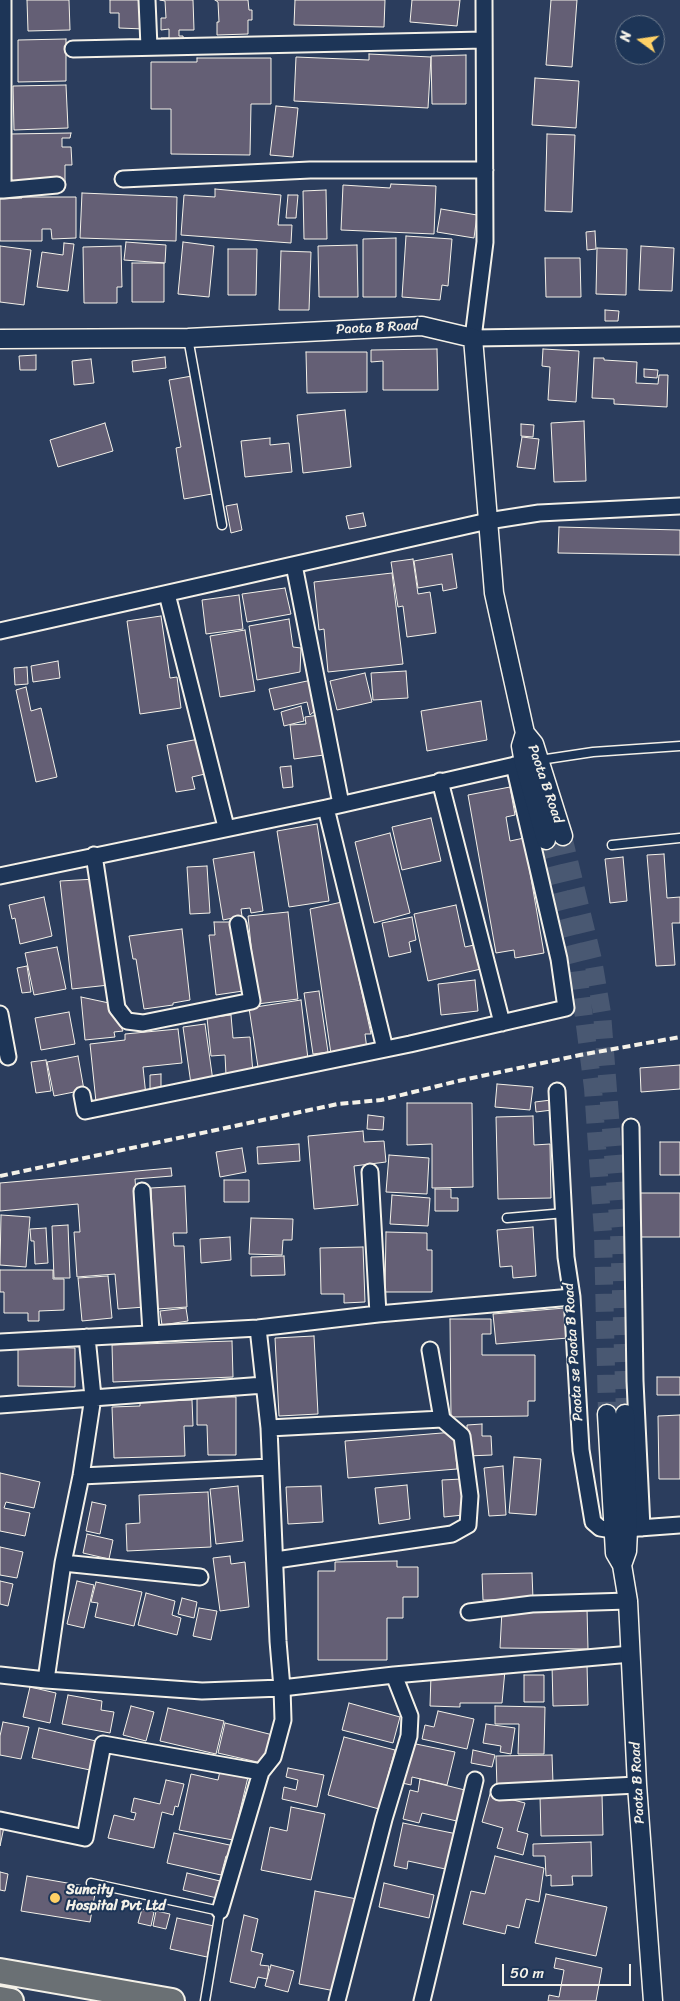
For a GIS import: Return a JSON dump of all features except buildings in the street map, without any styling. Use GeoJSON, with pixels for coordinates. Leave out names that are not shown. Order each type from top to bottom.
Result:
{"type":"FeatureCollection","features":[{"type":"Feature","properties":{"kind":"highway"},"geometry":{"type":"LineString","coordinates":[[0,1971],[172,2001]]}},
{"type":"Feature","properties":{"kind":"highway"},"geometry":{"type":"LineString","coordinates":[[0,1999],[11,2001]]}},
{"type":"Feature","properties":{"kind":"street"},"geometry":{"type":"LineString","coordinates":[[2,0],[1,190],[57,185]]}},
{"type":"Feature","properties":{"kind":"street"},"geometry":{"type":"LineString","coordinates":[[147,0],[149,47]]}},
{"type":"Feature","properties":{"kind":"street"},"geometry":{"type":"LineString","coordinates":[[484,0],[485,242],[473,338],[680,334]]}},
{"type":"Feature","properties":{"kind":"street"},"geometry":{"type":"LineString","coordinates":[[72,48],[484,40]]}},
{"type":"Feature","properties":{"kind":"street"},"geometry":{"type":"LineString","coordinates":[[122,179],[310,170],[485,170]]}},
{"type":"Feature","properties":{"kind":"street","name":"Paota B Road"},"geometry":{"type":"LineString","coordinates":[[0,340],[188,338],[422,326],[473,338],[494,593],[525,733],[521,746],[546,840]]}},
{"type":"Feature","properties":{"kind":"street"},"geometry":{"type":"LineString","coordinates":[[0,631],[488,522],[539,513],[680,506]]}},
{"type":"Feature","properties":{"kind":"street"},"geometry":{"type":"LineString","coordinates":[[294,565],[341,804]]}},
{"type":"Feature","properties":{"kind":"street"},"geometry":{"type":"LineString","coordinates":[[167,594],[226,827]]}},
{"type":"Feature","properties":{"kind":"street"},"geometry":{"type":"LineString","coordinates":[[0,876],[226,827],[326,808],[526,763],[566,1008],[385,1049],[85,1111],[82,1095]]}},
{"type":"Feature","properties":{"kind":"street","name":"Paota B Road"},"geometry":{"type":"LineString","coordinates":[[526,763],[563,836]]}},
{"type":"Feature","properties":{"kind":"street"},"geometry":{"type":"LineString","coordinates":[[440,781],[502,1023]]}},
{"type":"Feature","properties":{"kind":"street"},"geometry":{"type":"LineString","coordinates":[[326,808],[385,1049]]}},
{"type":"Feature","properties":{"kind":"street"},"geometry":{"type":"LineString","coordinates":[[94,855],[117,1008],[127,1021],[143,1023],[252,1001],[238,924]]}},
{"type":"Feature","properties":{"kind":"street"},"geometry":{"type":"LineString","coordinates":[[0,1014],[8,1057]]}},
{"type":"Feature","properties":{"kind":"street","name":"Paota se Paota B Road"},"geometry":{"type":"LineString","coordinates":[[557,1091],[566,1257],[572,1297],[581,1450],[590,1511],[593,1522],[600,1528],[627,1529]]}},
{"type":"Feature","properties":{"kind":"street"},"geometry":{"type":"LineString","coordinates":[[631,1127],[635,1380],[627,1529],[680,1525]]}},
{"type":"Feature","properties":{"kind":"street"},"geometry":{"type":"LineString","coordinates":[[370,1172],[378,1314]]}},
{"type":"Feature","properties":{"kind":"street"},"geometry":{"type":"LineString","coordinates":[[142,1191],[151,1332]]}},
{"type":"Feature","properties":{"kind":"street"},"geometry":{"type":"LineString","coordinates":[[0,1342],[151,1332],[258,1328],[378,1314],[572,1297]]}},
{"type":"Feature","properties":{"kind":"street"},"geometry":{"type":"LineString","coordinates":[[220,1911],[261,1772],[273,1757],[283,1720],[268,1428],[258,1328]]}},
{"type":"Feature","properties":{"kind":"street"},"geometry":{"type":"LineString","coordinates":[[46,1680],[63,1563],[81,1476],[93,1397],[87,1337]]}},
{"type":"Feature","properties":{"kind":"street"},"geometry":{"type":"LineString","coordinates":[[276,1560],[452,1534],[468,1525],[470,1496],[462,1436],[442,1419],[430,1350]]}},
{"type":"Feature","properties":{"kind":"street"},"geometry":{"type":"LineString","coordinates":[[0,1405],[264,1385]]}},
{"type":"Feature","properties":{"kind":"street","name":"Paota B Road"},"geometry":{"type":"LineString","coordinates":[[607,1414],[627,1529]]}},
{"type":"Feature","properties":{"kind":"street","name":"Paota B Road"},"geometry":{"type":"LineString","coordinates":[[625,1414],[627,1551],[622,1564],[628,1601],[637,1785],[653,2001]]}},
{"type":"Feature","properties":{"kind":"street"},"geometry":{"type":"LineString","coordinates":[[268,1428],[442,1419]]}},
{"type":"Feature","properties":{"kind":"street"},"geometry":{"type":"LineString","coordinates":[[81,1476],[270,1467]]}},
{"type":"Feature","properties":{"kind":"street"},"geometry":{"type":"LineString","coordinates":[[63,1563],[200,1577]]}},
{"type":"Feature","properties":{"kind":"street"},"geometry":{"type":"LineString","coordinates":[[469,1612],[532,1604],[628,1601]]}},
{"type":"Feature","properties":{"kind":"street"},"geometry":{"type":"LineString","coordinates":[[0,1675],[46,1680],[202,1690],[282,1688],[394,1675],[631,1654]]}},
{"type":"Feature","properties":{"kind":"street"},"geometry":{"type":"LineString","coordinates":[[337,2001],[384,1819],[409,1736],[410,1716],[394,1675]]}},
{"type":"Feature","properties":{"kind":"street"},"geometry":{"type":"LineString","coordinates":[[0,1820],[86,1838],[103,1744],[261,1772]]}},
{"type":"Feature","properties":{"kind":"street"},"geometry":{"type":"LineString","coordinates":[[422,2001],[474,1780]]}},
{"type":"Feature","properties":{"kind":"street"},"geometry":{"type":"LineString","coordinates":[[500,1792],[637,1785]]}},
{"type":"Feature","properties":{"kind":"lane"},"geometry":{"type":"LineString","coordinates":[[188,338],[222,525]]}},
{"type":"Feature","properties":{"kind":"lane"},"geometry":{"type":"LineString","coordinates":[[526,763],[593,752],[680,746]]}},
{"type":"Feature","properties":{"kind":"lane"},"geometry":{"type":"LineString","coordinates":[[612,845],[680,838]]}},
{"type":"Feature","properties":{"kind":"lane"},"geometry":{"type":"LineString","coordinates":[[507,1218],[564,1213]]}},
{"type":"Feature","properties":{"kind":"lane"},"geometry":{"type":"LineString","coordinates":[[91,1882],[220,1911],[205,2001]]}},
{"type":"Feature","properties":{"kind":"tunnel"},"geometry":{"type":"LineString","coordinates":[[563,836],[593,960],[602,1013],[619,1232],[625,1414]]}},
{"type":"Feature","properties":{"kind":"tunnel"},"geometry":{"type":"LineString","coordinates":[[546,840],[577,963],[593,1088],[603,1233],[607,1414]]}},
{"type":"Feature","properties":{"kind":"railway"},"geometry":{"type":"LineString","coordinates":[[0,1176],[338,1104],[381,1100],[458,1081],[580,1055],[680,1037]]}},
{"type":"Feature","properties":{"kind":"place","name":"Suncity Hospital Pvt Ltd"},"geometry":{"type":"Point","coordinates":[55,1898]}}]}
